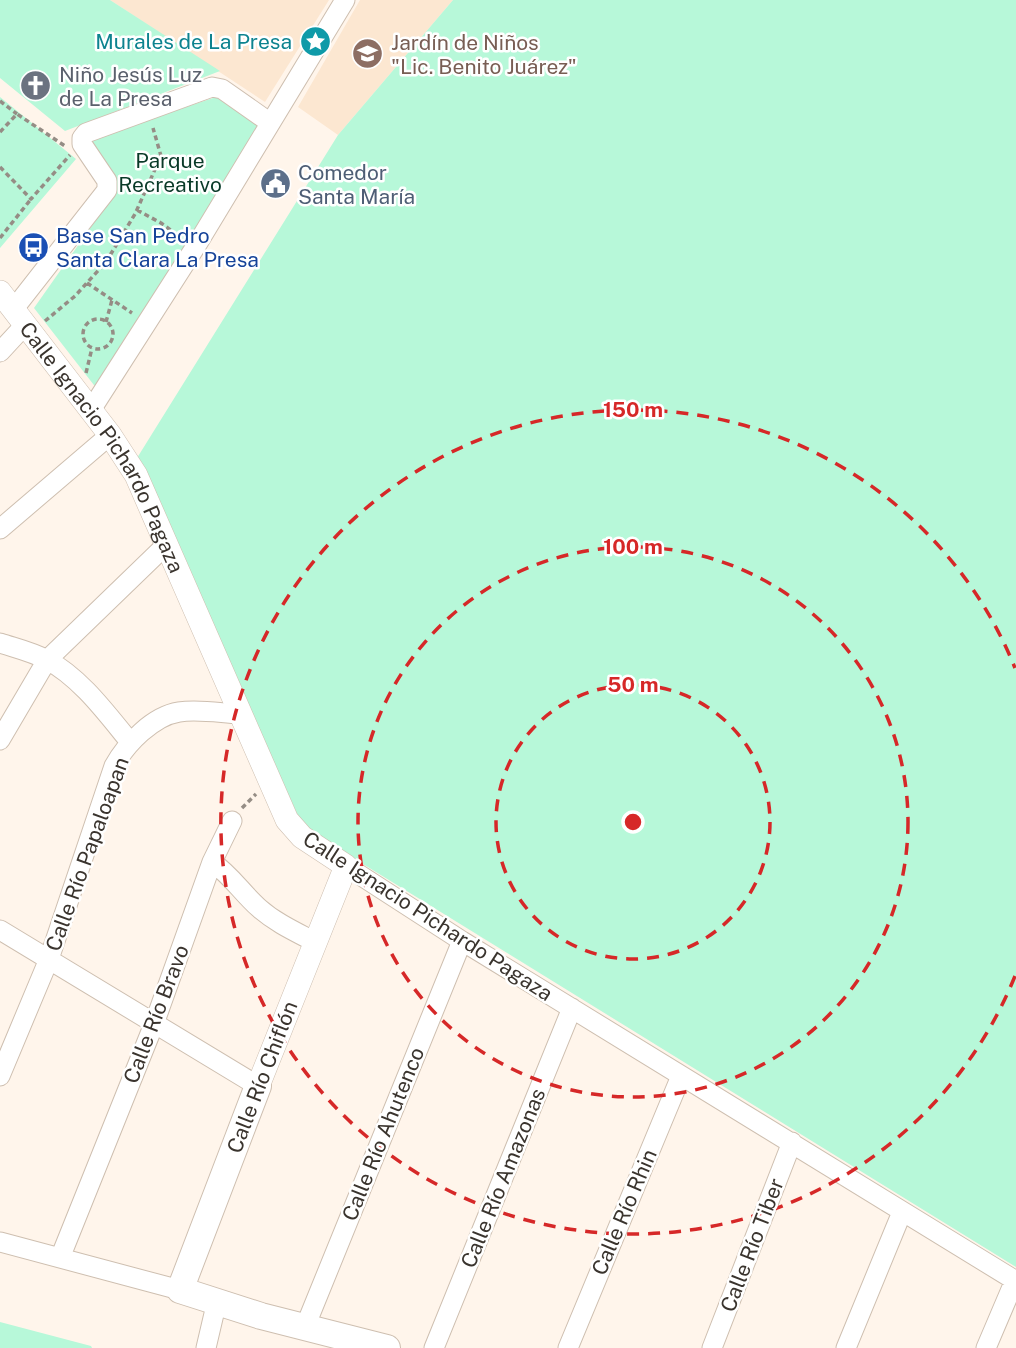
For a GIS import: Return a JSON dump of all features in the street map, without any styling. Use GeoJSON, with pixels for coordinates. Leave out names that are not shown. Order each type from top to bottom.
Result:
{"type":"FeatureCollection","features":[{"type":"Feature","properties":{"kind":"main road","name":"Calle Río Chiflón"},"geometry":{"type":"LineString","coordinates":[[180,1290],[258,1086]]}},
{"type":"Feature","properties":{"kind":"main road"},"geometry":{"type":"LineString","coordinates":[[180,1290],[261,1316],[387,1348]]}},
{"type":"Feature","properties":{"kind":"street"},"geometry":{"type":"LineString","coordinates":[[91,410],[196,246],[269,121],[345,0]]}},
{"type":"Feature","properties":{"kind":"street"},"geometry":{"type":"LineString","coordinates":[[0,352],[17,315],[108,187],[107,181],[82,144],[82,138],[86,134],[204,90],[216,88],[269,121]]}},
{"type":"Feature","properties":{"kind":"street","name":"Calle Ignacio Pichardo Pagaza"},"geometry":{"type":"LineString","coordinates":[[17,315],[110,435],[136,475],[269,782],[287,820],[296,831],[462,941],[1016,1280]]}},
{"type":"Feature","properties":{"kind":"street"},"geometry":{"type":"LineString","coordinates":[[0,529],[110,435]]}},
{"type":"Feature","properties":{"kind":"street"},"geometry":{"type":"LineString","coordinates":[[0,740],[47,660],[166,544]]}},
{"type":"Feature","properties":{"kind":"street"},"geometry":{"type":"LineString","coordinates":[[0,643],[47,660],[97,701],[130,742]]}},
{"type":"Feature","properties":{"kind":"street","name":"Calle Río Papaloapan"},"geometry":{"type":"LineString","coordinates":[[0,1076],[49,958],[114,765],[130,742],[144,730],[179,712],[239,714]]}},
{"type":"Feature","properties":{"kind":"street","name":"Calle Río Bravo"},"geometry":{"type":"LineString","coordinates":[[60,1258],[154,1024],[212,862],[232,821]]}},
{"type":"Feature","properties":{"kind":"street"},"geometry":{"type":"LineString","coordinates":[[212,862],[225,871],[257,907],[274,920],[315,942]]}},
{"type":"Feature","properties":{"kind":"street","name":"Calle Río Chiflón"},"geometry":{"type":"LineString","coordinates":[[258,1086],[346,866]]}},
{"type":"Feature","properties":{"kind":"street"},"geometry":{"type":"LineString","coordinates":[[0,930],[258,1086]]}},
{"type":"Feature","properties":{"kind":"street","name":"Calle Río Ahutenco"},"geometry":{"type":"LineString","coordinates":[[305,1327],[462,941]]}},
{"type":"Feature","properties":{"kind":"street","name":"Calle Río Amazonas"},"geometry":{"type":"LineString","coordinates":[[434,1348],[572,1008]]}},
{"type":"Feature","properties":{"kind":"street","name":"Calle Río Rhin"},"geometry":{"type":"LineString","coordinates":[[568,1348],[681,1076]]}},
{"type":"Feature","properties":{"kind":"street","name":"Calle Río Tiber"},"geometry":{"type":"LineString","coordinates":[[712,1348],[792,1142]]}},
{"type":"Feature","properties":{"kind":"street"},"geometry":{"type":"LineString","coordinates":[[846,1348],[902,1212]]}},
{"type":"Feature","properties":{"kind":"street"},"geometry":{"type":"LineString","coordinates":[[0,1242],[180,1290]]}},
{"type":"Feature","properties":{"kind":"street"},"geometry":{"type":"LineString","coordinates":[[986,1348],[1016,1280]]}},
{"type":"Feature","properties":{"kind":"street"},"geometry":{"type":"LineString","coordinates":[[205,1348],[217,1301]]}},
{"type":"Feature","properties":{"kind":"path"},"geometry":{"type":"LineString","coordinates":[[0,101],[73,151],[0,238]]}},
{"type":"Feature","properties":{"kind":"path"},"geometry":{"type":"LineString","coordinates":[[17,315],[75,296],[106,262],[137,210],[161,156],[148,110]]}},
{"type":"Feature","properties":{"kind":"path"},"geometry":{"type":"LineString","coordinates":[[0,132],[17,114]]}},
{"type":"Feature","properties":{"kind":"path"},"geometry":{"type":"LineString","coordinates":[[0,167],[32,200]]}},
{"type":"Feature","properties":{"kind":"path"},"geometry":{"type":"LineString","coordinates":[[137,210],[196,246]]}},
{"type":"Feature","properties":{"kind":"path"},"geometry":{"type":"LineString","coordinates":[[87,283],[147,323]]}},
{"type":"Feature","properties":{"kind":"path"},"geometry":{"type":"LineString","coordinates":[[106,321],[112,300]]}},
{"type":"Feature","properties":{"kind":"path"},"geometry":{"type":"LineString","coordinates":[[96,320],[106,321],[112,329],[109,344],[101,349],[88,345],[83,333],[87,324],[96,320]]}},
{"type":"Feature","properties":{"kind":"path"},"geometry":{"type":"LineString","coordinates":[[232,821],[269,782]]}},
{"type":"Feature","properties":{"kind":"shaded area"},"geometry":{"type":"Polygon","coordinates":[[[110,0],[329,0],[265,102],[110,0]]]}},
{"type":"Feature","properties":{"kind":"shaded area","name":"Jardín de Niños \"Lic. Benito Juárez\""},"geometry":{"type":"Polygon","coordinates":[[[360,0],[453,0],[338,135],[298,107],[360,0]]]}},
{"type":"Feature","properties":{"kind":"green space"},"geometry":{"type":"Polygon","coordinates":[[[0,0],[110,0],[220,71],[65,131],[0,78],[0,0]]]}},
{"type":"Feature","properties":{"kind":"green space"},"geometry":{"type":"Polygon","coordinates":[[[453,0],[1016,0],[1016,1267],[303,827],[137,458],[338,135],[453,0]]]}},
{"type":"Feature","properties":{"kind":"green space"},"geometry":{"type":"Polygon","coordinates":[[[0,97],[76,159],[0,248],[0,97]]]}},
{"type":"Feature","properties":{"kind":"green space","name":"Parque Recreativo"},"geometry":{"type":"Polygon","coordinates":[[[216,97],[265,127],[97,389],[34,308],[117,190],[85,141],[216,97]]]}},
{"type":"Feature","properties":{"kind":"green space"},"geometry":{"type":"Polygon","coordinates":[[[0,1322],[91,1346],[92,1348],[0,1348],[0,1322]]]}},
{"type":"Feature","properties":{"kind":"place","name":"Murales de La Presa"},"geometry":{"type":"Point","coordinates":[315,41]}},
{"type":"Feature","properties":{"kind":"place","name":"Jardín de Niños \"Lic. Benito Juárez\""},"geometry":{"type":"Point","coordinates":[368,54]}},
{"type":"Feature","properties":{"kind":"place","name":"Niño Jesús Luz de La Presa"},"geometry":{"type":"Point","coordinates":[36,86]}},
{"type":"Feature","properties":{"kind":"place","name":"Comedor Santa María"},"geometry":{"type":"Point","coordinates":[275,184]}},
{"type":"Feature","properties":{"kind":"place","name":"Base San Pedro Santa Clara La Presa"},"geometry":{"type":"Point","coordinates":[33,247]}}]}
